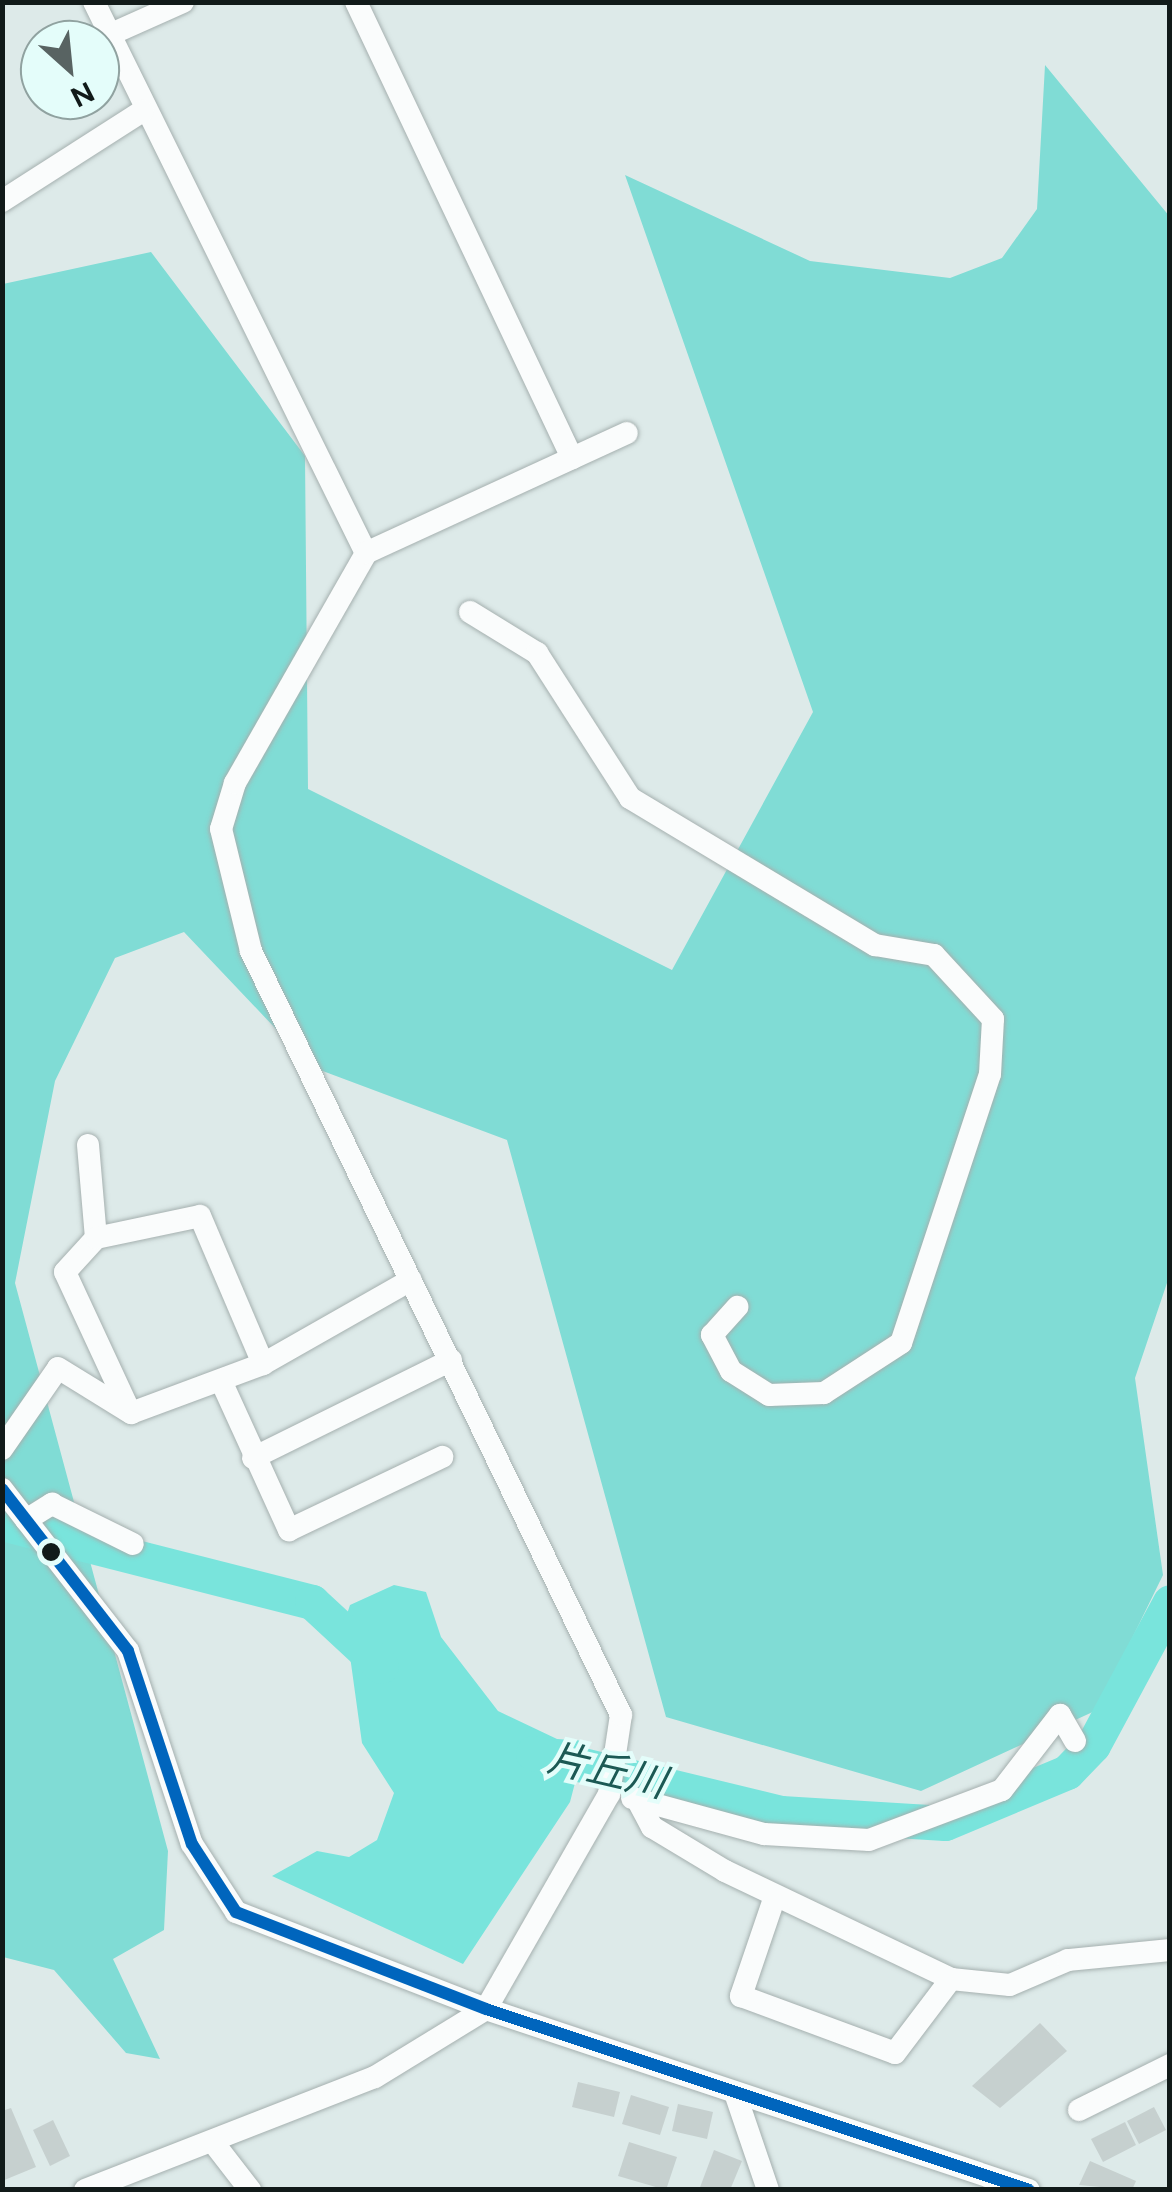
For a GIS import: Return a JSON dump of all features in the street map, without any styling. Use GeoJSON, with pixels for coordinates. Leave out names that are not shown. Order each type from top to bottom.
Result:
{"type":"FeatureCollection","features":[{"type":"Feature","properties":{"kind":"street"},"geometry":{"type":"LineString","coordinates":[[120,30],[183,2]]}},
{"type":"Feature","properties":{"kind":"street"},"geometry":{"type":"LineString","coordinates":[[356,2],[572,458]]}},
{"type":"Feature","properties":{"kind":"street"},"geometry":{"type":"LineString","coordinates":[[120,61],[366,553]]}},
{"type":"Feature","properties":{"kind":"street"},"geometry":{"type":"LineString","coordinates":[[2,201],[143,111]]}},
{"type":"Feature","properties":{"kind":"street"},"geometry":{"type":"LineString","coordinates":[[85,2190],[216,2146],[429,2050],[486,2009],[609,1794],[621,1716],[251,950],[221,830],[235,783],[366,553],[627,433]]}},
{"type":"Feature","properties":{"kind":"street"},"geometry":{"type":"LineString","coordinates":[[470,612],[537,653],[630,798],[874,945],[934,955],[993,1019],[990,1074],[901,1342],[824,1394],[769,1395],[730,1371],[712,1336],[737,1307]]}},
{"type":"Feature","properties":{"kind":"street"},"geometry":{"type":"LineString","coordinates":[[88,1145],[96,1238]]}},
{"type":"Feature","properties":{"kind":"street"},"geometry":{"type":"LineString","coordinates":[[131,1413],[64,1272],[96,1238],[200,1216],[263,1364]]}},
{"type":"Feature","properties":{"kind":"street"},"geometry":{"type":"LineString","coordinates":[[131,1413],[263,1364],[411,1280]]}},
{"type":"Feature","properties":{"kind":"street"},"geometry":{"type":"LineString","coordinates":[[254,1458],[451,1360]]}},
{"type":"Feature","properties":{"kind":"street"},"geometry":{"type":"LineString","coordinates":[[2,1449],[58,1368],[131,1413]]}},
{"type":"Feature","properties":{"kind":"street"},"geometry":{"type":"LineString","coordinates":[[222,1382],[288,1530],[442,1457]]}},
{"type":"Feature","properties":{"kind":"street"},"geometry":{"type":"LineString","coordinates":[[2,1489],[128,1652],[192,1844],[236,1912],[486,2009],[1029,2190]]}},
{"type":"Feature","properties":{"kind":"street"},"geometry":{"type":"LineString","coordinates":[[26,1520],[52,1504],[133,1544]]}},
{"type":"Feature","properties":{"kind":"street"},"geometry":{"type":"LineString","coordinates":[[609,1794],[764,1834],[869,1840],[1002,1790],[1060,1714],[1075,1742]]}},
{"type":"Feature","properties":{"kind":"street"},"geometry":{"type":"LineString","coordinates":[[637,1799],[652,1827],[775,1896],[951,1979],[1010,1985],[1068,1960],[1170,1950]]}},
{"type":"Feature","properties":{"kind":"street"},"geometry":{"type":"LineString","coordinates":[[775,1896],[741,1996],[895,2053],[951,1979]]}},
{"type":"Feature","properties":{"kind":"street"},"geometry":{"type":"LineString","coordinates":[[1080,2110],[1170,2064]]}},
{"type":"Feature","properties":{"kind":"street"},"geometry":{"type":"LineString","coordinates":[[735,2094],[768,2190]]}},
{"type":"Feature","properties":{"kind":"street"},"geometry":{"type":"LineString","coordinates":[[216,2146],[250,2190]]}},
{"type":"Feature","properties":{"kind":"shaded area"},"geometry":{"type":"Polygon","coordinates":[[[1045,65],[1170,217],[1170,1274],[1135,1378],[1163,1575],[1097,1710],[921,1791],[666,1717],[507,1140],[312,1067],[184,932],[115,958],[55,1081],[15,1283],[168,1851],[164,1930],[113,1959],[160,2059],[126,2053],[54,1970],[3,1957],[3,284],[151,252],[305,456],[308,789],[672,970],[813,712],[625,175],[810,261],[950,278],[1002,258],[1037,209],[1045,65]]]}},
{"type":"Feature","properties":{"kind":"shaded area"},"geometry":{"type":"Polygon","coordinates":[[[394,1585],[426,1592],[441,1637],[498,1711],[557,1739],[586,1741],[570,1802],[463,1964],[272,1876],[317,1851],[349,1857],[377,1840],[394,1793],[362,1743],[345,1620],[350,1605],[394,1585]]]}},
{"type":"Feature","properties":{"kind":"building"},"geometry":{"type":"Polygon","coordinates":[[[1040,2023],[1067,2051],[1000,2108],[972,2086],[1040,2023]]]}},
{"type":"Feature","properties":{"kind":"building"},"geometry":{"type":"Polygon","coordinates":[[[578,2082],[620,2092],[614,2117],[572,2107],[578,2082]]]}},
{"type":"Feature","properties":{"kind":"building"},"geometry":{"type":"Polygon","coordinates":[[[631,2095],[669,2107],[660,2135],[622,2124],[631,2095]]]}},
{"type":"Feature","properties":{"kind":"building"},"geometry":{"type":"Polygon","coordinates":[[[678,2104],[713,2112],[707,2139],[672,2131],[678,2104]]]}},
{"type":"Feature","properties":{"kind":"building"},"geometry":{"type":"Polygon","coordinates":[[[1154,2107],[1166,2130],[1139,2144],[1127,2121],[1154,2107]]]}},
{"type":"Feature","properties":{"kind":"building"},"geometry":{"type":"Polygon","coordinates":[[[11,2108],[36,2167],[2,2181],[2,2111],[11,2108]]]}},
{"type":"Feature","properties":{"kind":"building"},"geometry":{"type":"Polygon","coordinates":[[[53,2120],[70,2156],[50,2166],[33,2130],[53,2120]]]}},
{"type":"Feature","properties":{"kind":"building"},"geometry":{"type":"Polygon","coordinates":[[[1125,2122],[1136,2145],[1103,2162],[1091,2139],[1125,2122]]]}},
{"type":"Feature","properties":{"kind":"building"},"geometry":{"type":"Polygon","coordinates":[[[629,2142],[677,2157],[666,2190],[618,2176],[629,2142]]]}},
{"type":"Feature","properties":{"kind":"building"},"geometry":{"type":"Polygon","coordinates":[[[714,2150],[742,2161],[730,2190],[699,2190],[714,2150]]]}},
{"type":"Feature","properties":{"kind":"building"},"geometry":{"type":"Polygon","coordinates":[[[1090,2161],[1136,2181],[1132,2190],[1079,2185],[1090,2161]]]}},
{"type":"Feature","properties":{"kind":"waterway","name":"片丘川"},"geometry":{"type":"LineString","coordinates":[[2,1523],[312,1602],[381,1666]]}},
{"type":"Feature","properties":{"kind":"waterway","name":"片丘川"},"geometry":{"type":"LineString","coordinates":[[533,1753],[781,1813],[945,1823],[1067,1772],[1093,1745],[1170,1602]]}},
{"type":"Feature","properties":{"kind":"transit line"},"geometry":{"type":"LineString","coordinates":[[2,1489],[128,1651],[192,1844],[236,1912],[486,2009],[1029,2190]]}}]}
